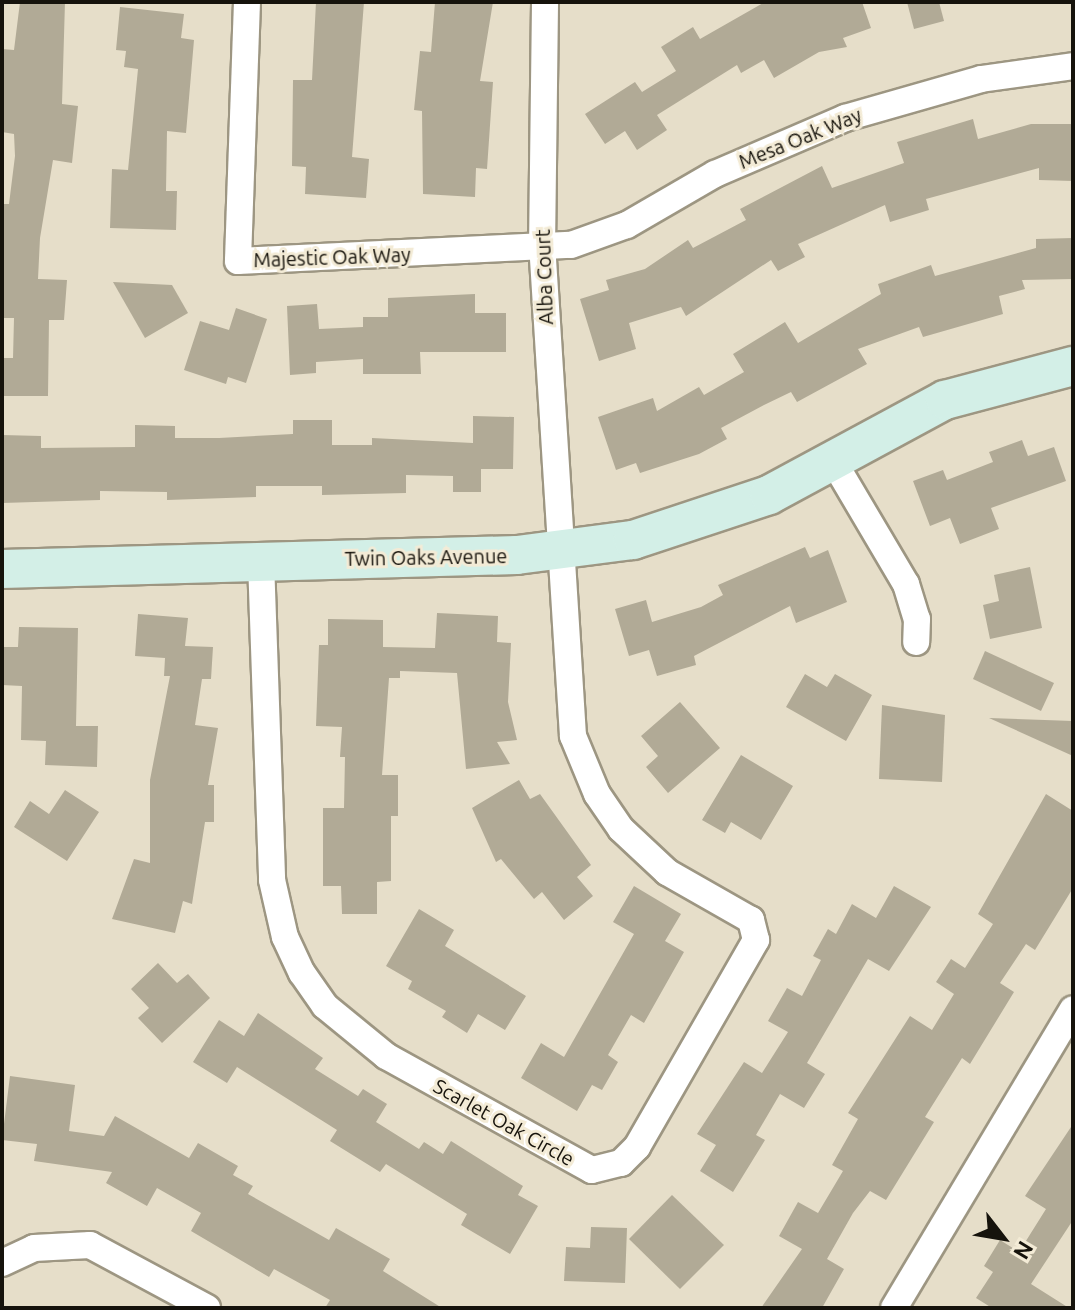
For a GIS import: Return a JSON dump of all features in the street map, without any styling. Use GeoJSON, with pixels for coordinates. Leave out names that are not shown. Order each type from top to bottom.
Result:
{"type":"FeatureCollection","features":[{"type":"Feature","properties":{"kind":"street","name":"Majestic Oak Way"},"geometry":{"type":"LineString","coordinates":[[247,2],[238,261],[542,249]]}},
{"type":"Feature","properties":{"kind":"street","name":"Alba Court"},"geometry":{"type":"LineString","coordinates":[[545,2],[542,249],[557,551]]}},
{"type":"Feature","properties":{"kind":"street","name":"Mesa Oak Way"},"geometry":{"type":"LineString","coordinates":[[542,249],[627,225],[715,174],[845,118],[981,79],[1073,66]]}},
{"type":"Feature","properties":{"kind":"street","name":"Twin Oaks Avenue"},"geometry":{"type":"LineString","coordinates":[[2,569],[557,551],[689,526],[769,495],[945,400],[1073,366]]}},
{"type":"Feature","properties":{"kind":"street"},"geometry":{"type":"LineString","coordinates":[[832,459],[906,584],[917,619],[916,642]]}},
{"type":"Feature","properties":{"kind":"street","name":"Scarlet Oak Circle"},"geometry":{"type":"LineString","coordinates":[[261,561],[272,880],[285,937],[302,973],[325,1006],[386,1056],[592,1170],[606,1170],[637,1147],[756,940],[751,920],[650,859],[597,794],[569,715],[557,551]]}},
{"type":"Feature","properties":{"kind":"street"},"geometry":{"type":"LineString","coordinates":[[897,1307],[1073,1009]]}},
{"type":"Feature","properties":{"kind":"street"},"geometry":{"type":"LineString","coordinates":[[2,1263],[34,1248],[90,1245],[207,1308]]}},
{"type":"Feature","properties":{"kind":"building"},"geometry":{"type":"Polygon","coordinates":[[[20,2],[65,2],[62,104],[78,106],[72,163],[53,160],[40,238],[38,279],[67,280],[64,320],[49,320],[48,396],[2,396],[2,358],[13,358],[14,318],[2,318],[2,204],[9,204],[15,156],[14,134],[2,132],[2,49],[14,50],[20,2]]]}},
{"type":"Feature","properties":{"kind":"building"},"geometry":{"type":"Polygon","coordinates":[[[316,2],[364,2],[352,157],[369,159],[366,198],[305,194],[306,167],[292,166],[293,80],[312,80],[316,2]]]}},
{"type":"Feature","properties":{"kind":"building"},"geometry":{"type":"Polygon","coordinates":[[[435,2],[493,2],[480,81],[493,82],[487,169],[476,168],[475,197],[423,194],[422,111],[414,110],[420,51],[431,52],[435,2]]]}},
{"type":"Feature","properties":{"kind":"building"},"geometry":{"type":"Polygon","coordinates":[[[765,2],[862,2],[871,28],[843,38],[847,47],[819,52],[774,78],[764,60],[741,73],[737,65],[657,115],[667,130],[637,150],[625,131],[605,144],[585,114],[635,82],[642,92],[676,71],[661,47],[693,27],[700,39],[765,2]]]}},
{"type":"Feature","properties":{"kind":"building"},"geometry":{"type":"Polygon","coordinates":[[[907,2],[939,2],[944,21],[914,29],[907,2]]]}},
{"type":"Feature","properties":{"kind":"building"},"geometry":{"type":"Polygon","coordinates":[[[120,7],[184,14],[181,38],[194,40],[186,133],[167,131],[166,191],[177,191],[176,230],[110,228],[112,169],[128,170],[138,69],[124,67],[126,51],[116,50],[120,7]]]}},
{"type":"Feature","properties":{"kind":"building"},"geometry":{"type":"Polygon","coordinates":[[[973,119],[978,139],[1031,124],[1073,124],[1073,181],[1039,180],[1039,168],[926,199],[929,210],[890,222],[885,205],[798,244],[805,257],[778,271],[771,260],[686,316],[681,307],[629,323],[636,349],[599,361],[580,299],[609,290],[606,280],[645,269],[688,240],[693,248],[746,220],[740,209],[822,166],[832,188],[904,163],[897,142],[973,119]]]}},
{"type":"Feature","properties":{"kind":"building"},"geometry":{"type":"Polygon","coordinates":[[[1073,238],[1073,279],[1022,280],[1025,289],[999,296],[1003,314],[923,337],[919,327],[858,349],[867,364],[797,402],[791,392],[721,428],[727,439],[699,454],[640,473],[636,463],[616,470],[598,417],[653,398],[657,411],[699,387],[704,395],[744,372],[733,354],[785,322],[798,343],[881,294],[878,284],[931,265],[935,276],[1036,248],[1036,239],[1073,238]]]}},
{"type":"Feature","properties":{"kind":"building"},"geometry":{"type":"Polygon","coordinates":[[[113,282],[172,285],[188,313],[145,338],[113,282]]]}},
{"type":"Feature","properties":{"kind":"building"},"geometry":{"type":"Polygon","coordinates":[[[475,294],[475,313],[506,313],[506,352],[420,352],[421,374],[363,374],[363,359],[316,362],[316,373],[290,375],[287,306],[317,304],[319,329],[363,327],[363,317],[388,317],[388,298],[475,294]]]}},
{"type":"Feature","properties":{"kind":"building"},"geometry":{"type":"Polygon","coordinates":[[[236,308],[267,319],[246,383],[228,377],[226,384],[184,370],[200,321],[229,330],[236,308]]]}},
{"type":"Feature","properties":{"kind":"building"},"geometry":{"type":"Polygon","coordinates":[[[473,416],[514,417],[513,469],[481,469],[481,492],[453,492],[453,476],[406,475],[406,493],[322,495],[322,486],[256,486],[256,497],[167,500],[167,492],[100,491],[100,500],[2,503],[2,435],[41,436],[41,448],[135,447],[135,425],[175,426],[175,438],[219,438],[293,434],[293,420],[332,420],[332,445],[372,445],[372,438],[473,443],[473,416]]]}},
{"type":"Feature","properties":{"kind":"building"},"geometry":{"type":"Polygon","coordinates":[[[1022,440],[1028,456],[1054,447],[1066,481],[991,508],[999,529],[960,544],[950,518],[930,526],[913,481],[943,470],[947,480],[993,462],[989,452],[1022,440]]]}},
{"type":"Feature","properties":{"kind":"building"},"geometry":{"type":"Polygon","coordinates":[[[805,547],[810,558],[828,550],[847,602],[796,623],[790,606],[694,656],[696,665],[657,676],[649,650],[629,656],[615,609],[646,600],[652,622],[701,607],[723,595],[718,585],[805,547]]]}},
{"type":"Feature","properties":{"kind":"building"},"geometry":{"type":"Polygon","coordinates":[[[1030,567],[1042,628],[990,639],[983,605],[999,601],[994,575],[1030,567]]]}},
{"type":"Feature","properties":{"kind":"building"},"geometry":{"type":"Polygon","coordinates":[[[437,613],[498,616],[497,642],[511,643],[508,702],[517,740],[497,742],[510,764],[466,769],[457,673],[400,671],[400,678],[389,678],[382,775],[398,775],[398,816],[391,816],[391,881],[377,882],[377,914],[342,914],[341,886],[323,886],[323,808],[344,808],[345,757],[340,757],[342,727],[316,726],[319,645],[328,645],[328,619],[383,620],[383,647],[435,648],[437,613]]]}},
{"type":"Feature","properties":{"kind":"building"},"geometry":{"type":"Polygon","coordinates":[[[138,614],[188,618],[185,646],[213,647],[211,679],[202,679],[195,725],[218,728],[208,785],[214,785],[214,822],[205,822],[192,904],[183,901],[175,933],[112,919],[134,859],[150,863],[150,780],[170,676],[164,676],[165,658],[135,656],[138,614]]]}},
{"type":"Feature","properties":{"kind":"building"},"geometry":{"type":"Polygon","coordinates":[[[19,627],[78,628],[76,726],[98,726],[97,767],[45,765],[46,741],[21,740],[22,686],[2,685],[2,647],[18,647],[19,627]]]}},
{"type":"Feature","properties":{"kind":"building"},"geometry":{"type":"Polygon","coordinates":[[[985,651],[1054,683],[1041,711],[973,679],[985,651]]]}},
{"type":"Feature","properties":{"kind":"building"},"geometry":{"type":"Polygon","coordinates":[[[805,674],[827,687],[835,674],[872,695],[846,741],[786,707],[805,674]]]}},
{"type":"Feature","properties":{"kind":"building"},"geometry":{"type":"Polygon","coordinates":[[[680,702],[720,748],[668,793],[646,767],[658,756],[641,736],[680,702]]]}},
{"type":"Feature","properties":{"kind":"building"},"geometry":{"type":"Polygon","coordinates":[[[882,705],[945,715],[942,782],[879,779],[882,705]]]}},
{"type":"Feature","properties":{"kind":"building"},"geometry":{"type":"Polygon","coordinates":[[[989,718],[1073,721],[1073,756],[989,718]]]}},
{"type":"Feature","properties":{"kind":"building"},"geometry":{"type":"Polygon","coordinates":[[[741,755],[793,786],[761,840],[731,822],[725,833],[702,820],[741,755]]]}},
{"type":"Feature","properties":{"kind":"building"},"geometry":{"type":"Polygon","coordinates":[[[519,780],[530,799],[540,794],[591,865],[577,877],[593,896],[564,920],[542,892],[534,899],[501,859],[496,862],[472,808],[519,780]]]}},
{"type":"Feature","properties":{"kind":"building"},"geometry":{"type":"Polygon","coordinates":[[[65,790],[99,812],[67,861],[14,827],[30,801],[49,814],[65,790]]]}},
{"type":"Feature","properties":{"kind":"building"},"geometry":{"type":"Polygon","coordinates":[[[1046,794],[1073,811],[1073,888],[1035,950],[1026,944],[1000,983],[1014,992],[970,1064],[962,1058],[925,1117],[934,1122],[886,1200],[870,1191],[853,1213],[827,1259],[844,1269],[822,1308],[761,1308],[802,1249],[779,1236],[798,1202],[818,1213],[843,1171],[832,1165],[858,1119],[848,1113],[910,1016],[932,1030],[954,994],[936,982],[951,959],[965,968],[993,924],[978,914],[1046,794]]]}},
{"type":"Feature","properties":{"kind":"building"},"geometry":{"type":"Polygon","coordinates":[[[634,886],[681,914],[665,941],[684,952],[644,1023],[631,1015],[608,1055],[618,1062],[602,1090],[592,1085],[577,1111],[521,1078],[541,1043],[564,1057],[634,934],[613,922],[634,886]]]}},
{"type":"Feature","properties":{"kind":"building"},"geometry":{"type":"Polygon","coordinates":[[[894,886],[931,907],[889,971],[868,959],[807,1063],[825,1074],[804,1108],[780,1094],[756,1135],[765,1140],[733,1192],[700,1171],[716,1145],[697,1134],[744,1062],[762,1073],[788,1032],[768,1021],[787,988],[802,996],[821,960],[813,956],[828,929],[836,934],[852,904],[876,918],[894,886]]]}},
{"type":"Feature","properties":{"kind":"building"},"geometry":{"type":"Polygon","coordinates":[[[419,909],[454,930],[445,946],[526,996],[505,1030],[478,1014],[467,1033],[442,1017],[446,1011],[408,989],[412,981],[386,966],[419,909]]]}},
{"type":"Feature","properties":{"kind":"building"},"geometry":{"type":"Polygon","coordinates":[[[158,963],[177,983],[188,974],[210,998],[162,1043],[138,1018],[149,1008],[131,989],[158,963]]]}},
{"type":"Feature","properties":{"kind":"building"},"geometry":{"type":"Polygon","coordinates":[[[258,1013],[323,1058],[315,1069],[358,1096],[363,1089],[387,1104],[376,1122],[419,1149],[424,1142],[443,1154],[451,1141],[523,1186],[518,1195],[538,1206],[510,1254],[461,1225],[467,1214],[386,1164],[380,1172],[330,1141],[337,1130],[237,1067],[227,1083],[193,1062],[219,1020],[244,1036],[258,1013]]]}},
{"type":"Feature","properties":{"kind":"building"},"geometry":{"type":"Polygon","coordinates":[[[10,1076],[75,1085],[69,1131],[104,1136],[115,1116],[189,1158],[198,1143],[238,1166],[233,1175],[253,1186],[248,1194],[329,1240],[336,1228],[390,1259],[383,1271],[442,1308],[325,1308],[330,1300],[274,1269],[269,1277],[191,1231],[201,1213],[157,1188],[147,1206],[106,1183],[112,1172],[34,1161],[37,1144],[2,1140],[10,1076]]]}},
{"type":"Feature","properties":{"kind":"building"},"geometry":{"type":"Polygon","coordinates":[[[1073,1124],[1073,1220],[1031,1284],[1069,1308],[992,1308],[976,1298],[993,1272],[984,1266],[1000,1240],[1019,1252],[1046,1209],[1025,1196],[1073,1124]]]}},
{"type":"Feature","properties":{"kind":"building"},"geometry":{"type":"Polygon","coordinates":[[[672,1195],[724,1245],[680,1289],[629,1239],[672,1195]]]}},
{"type":"Feature","properties":{"kind":"building"},"geometry":{"type":"Polygon","coordinates":[[[591,1227],[627,1228],[625,1283],[564,1281],[566,1247],[590,1248],[591,1227]]]}}]}
